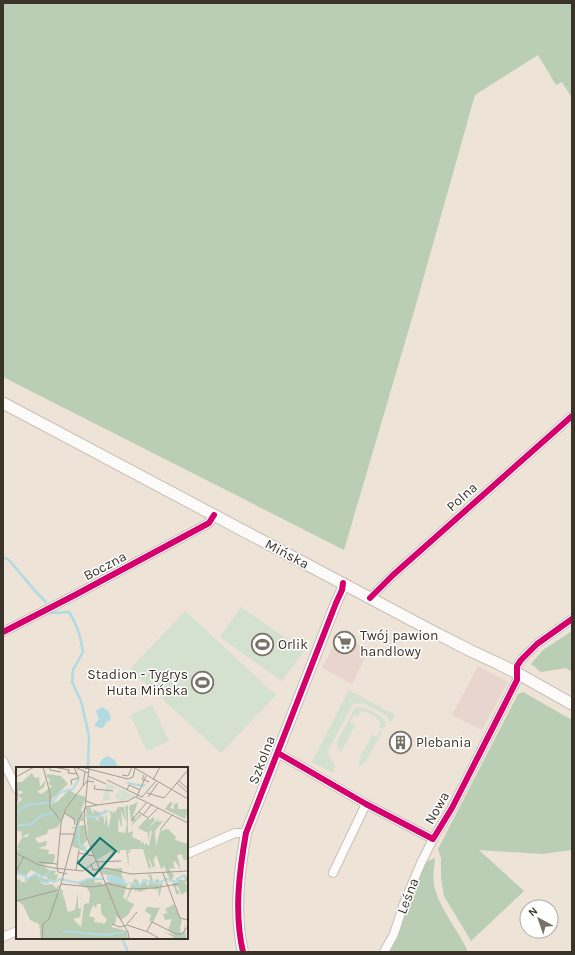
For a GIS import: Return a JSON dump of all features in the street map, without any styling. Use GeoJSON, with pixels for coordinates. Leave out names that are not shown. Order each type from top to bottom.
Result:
{"type":"FeatureCollection","features":[{"type":"Feature","properties":{"kind":"main road","name":"Mińska"},"geometry":{"type":"LineString","coordinates":[[3,403],[370,598],[471,651],[517,673],[572,704]]}},
{"type":"Feature","properties":{"kind":"street","name":"Polna"},"geometry":{"type":"LineString","coordinates":[[370,598],[393,575],[572,416]]}},
{"type":"Feature","properties":{"kind":"street","name":"Boczna"},"geometry":{"type":"LineString","coordinates":[[3,632],[76,595],[195,531],[209,523],[214,515]]}},
{"type":"Feature","properties":{"kind":"street","name":"Szkolna"},"geometry":{"type":"LineString","coordinates":[[243,952],[238,930],[238,882],[246,833],[342,590],[343,583]]}},
{"type":"Feature","properties":{"kind":"street","name":"Nowa"},"geometry":{"type":"LineString","coordinates":[[278,753],[366,804],[433,839],[449,813],[517,680],[517,666],[536,644],[572,619]]}},
{"type":"Feature","properties":{"kind":"street"},"geometry":{"type":"LineString","coordinates":[[3,761],[16,787]]}},
{"type":"Feature","properties":{"kind":"street"},"geometry":{"type":"LineString","coordinates":[[333,873],[366,804]]}},
{"type":"Feature","properties":{"kind":"street"},"geometry":{"type":"LineString","coordinates":[[188,854],[236,833],[246,833]]}},
{"type":"Feature","properties":{"kind":"street","name":"Leśna"},"geometry":{"type":"LineString","coordinates":[[384,952],[394,934],[404,903],[433,839]]}},
{"type":"Feature","properties":{"kind":"street"},"geometry":{"type":"LineString","coordinates":[[3,937],[16,931]]}},
{"type":"Feature","properties":{"kind":"shaded area"},"geometry":{"type":"Polygon","coordinates":[[[339,635],[369,650],[352,684],[322,668],[339,635]]]}},
{"type":"Feature","properties":{"kind":"shaded area"},"geometry":{"type":"Polygon","coordinates":[[[478,666],[508,682],[482,730],[452,715],[478,666]]]}},
{"type":"Feature","properties":{"kind":"green space"},"geometry":{"type":"Polygon","coordinates":[[[3,3],[572,3],[572,98],[562,82],[556,85],[538,55],[475,95],[413,315],[344,550],[3,377],[3,3]]]}},
{"type":"Feature","properties":{"kind":"green space","name":"Orlik"},"geometry":{"type":"Polygon","coordinates":[[[241,607],[304,651],[282,681],[220,637],[241,607]]]}},
{"type":"Feature","properties":{"kind":"green space","name":"Stadion - Tygrys Huta Mińska"},"geometry":{"type":"Polygon","coordinates":[[[185,611],[276,695],[221,753],[130,669],[185,611]]]}},
{"type":"Feature","properties":{"kind":"green space"},"geometry":{"type":"Polygon","coordinates":[[[572,631],[572,672],[566,668],[541,672],[531,664],[543,650],[572,631]]]}},
{"type":"Feature","properties":{"kind":"green space"},"geometry":{"type":"Polygon","coordinates":[[[349,690],[395,715],[390,723],[387,716],[364,703],[353,704],[327,752],[335,766],[333,773],[312,762],[349,690]]]}},
{"type":"Feature","properties":{"kind":"green space"},"geometry":{"type":"Polygon","coordinates":[[[523,692],[572,720],[572,850],[542,854],[479,850],[524,891],[471,941],[444,896],[441,878],[441,858],[438,849],[518,694],[523,692]]]}},
{"type":"Feature","properties":{"kind":"green space"},"geometry":{"type":"Polygon","coordinates":[[[152,705],[169,741],[147,751],[130,715],[152,705]]]}},
{"type":"Feature","properties":{"kind":"green space"},"geometry":{"type":"Polygon","coordinates":[[[361,707],[380,716],[385,721],[386,726],[382,729],[379,727],[381,722],[376,719],[377,717],[367,712],[365,713],[361,711],[357,717],[354,715],[350,722],[355,725],[341,752],[337,747],[337,742],[354,710],[361,707]]]}},
{"type":"Feature","properties":{"kind":"green space"},"geometry":{"type":"Polygon","coordinates":[[[381,730],[382,732],[364,764],[358,765],[361,758],[360,757],[372,735],[377,737],[381,730]]]}},
{"type":"Feature","properties":{"kind":"green space"},"geometry":{"type":"Polygon","coordinates":[[[435,858],[435,889],[441,905],[468,952],[387,952],[410,902],[424,866],[428,861],[435,858]]]}},
{"type":"Feature","properties":{"kind":"water"},"geometry":{"type":"Polygon","coordinates":[[[102,707],[108,711],[111,717],[110,721],[106,722],[104,727],[101,728],[94,726],[99,719],[96,711],[102,707]]]}},
{"type":"Feature","properties":{"kind":"water"},"geometry":{"type":"Polygon","coordinates":[[[107,756],[115,760],[118,767],[100,767],[103,759],[107,756]]]}},
{"type":"Feature","properties":{"kind":"waterway"},"geometry":{"type":"LineString","coordinates":[[3,557],[9,560],[46,602]]}},
{"type":"Feature","properties":{"kind":"waterway"},"geometry":{"type":"LineString","coordinates":[[51,613],[69,612],[77,627],[81,641],[83,652],[73,670],[72,682],[81,701],[89,736],[88,767]]}},
{"type":"Feature","properties":{"kind":"waterway"},"geometry":{"type":"LineString","coordinates":[[122,939],[128,952]]}},
{"type":"Feature","properties":{"kind":"cycle path"},"geometry":{"type":"LineString","coordinates":[[370,598],[393,575],[572,416]]}},
{"type":"Feature","properties":{"kind":"cycle path"},"geometry":{"type":"LineString","coordinates":[[3,632],[209,523],[214,515]]}},
{"type":"Feature","properties":{"kind":"cycle path"},"geometry":{"type":"LineString","coordinates":[[243,952],[240,937],[238,893],[246,833],[342,590],[343,583]]}},
{"type":"Feature","properties":{"kind":"cycle path"},"geometry":{"type":"LineString","coordinates":[[278,753],[366,804],[433,839],[452,808],[517,680],[517,666],[537,644],[572,619]]}},
{"type":"Feature","properties":{"kind":"place","name":"Twój pawion handlowy"},"geometry":{"type":"Point","coordinates":[345,643]}},
{"type":"Feature","properties":{"kind":"place","name":"Orlik"},"geometry":{"type":"Point","coordinates":[262,644]}},
{"type":"Feature","properties":{"kind":"place","name":"Stadion - Tygrys Huta Mińska"},"geometry":{"type":"Point","coordinates":[203,682]}},
{"type":"Feature","properties":{"kind":"place","name":"Plebania"},"geometry":{"type":"Point","coordinates":[401,742]}}]}
